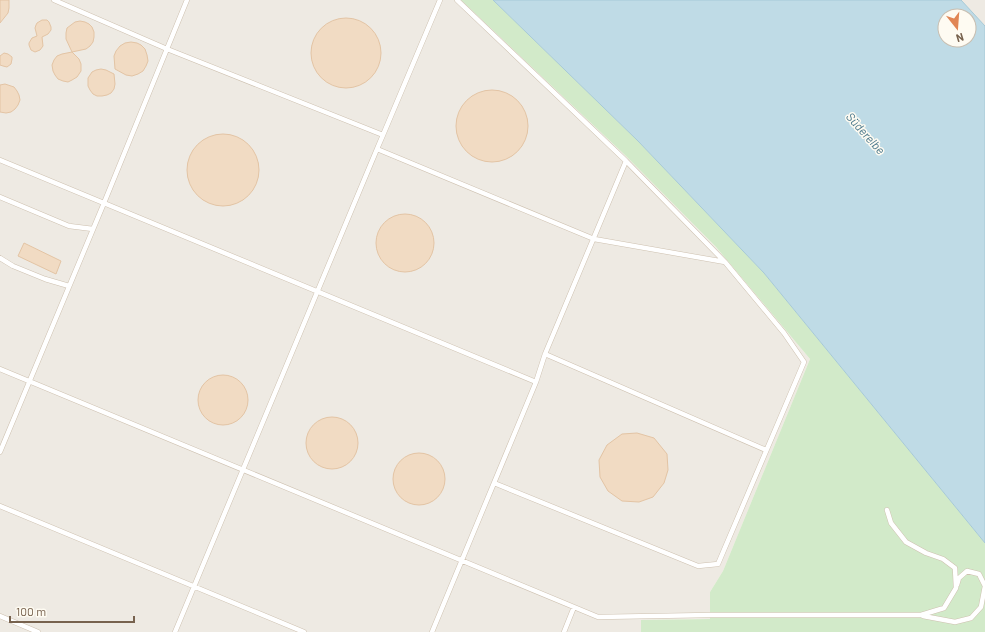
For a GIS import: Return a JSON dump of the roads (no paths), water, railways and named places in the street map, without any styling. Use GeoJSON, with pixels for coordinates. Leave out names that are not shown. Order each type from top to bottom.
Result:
{"type":"FeatureCollection","features":[{"type":"Feature","properties":{"kind":"lane"},"geometry":{"type":"LineString","coordinates":[[54,0],[167,49],[384,135]]}},
{"type":"Feature","properties":{"kind":"lane"},"geometry":{"type":"LineString","coordinates":[[0,452],[70,286],[187,0]]}},
{"type":"Feature","properties":{"kind":"lane"},"geometry":{"type":"LineString","coordinates":[[175,632],[376,149],[384,135],[440,0]]}},
{"type":"Feature","properties":{"kind":"lane"},"geometry":{"type":"LineString","coordinates":[[457,0],[626,161],[725,262],[784,333],[804,362],[718,564],[698,566],[494,483]]}},
{"type":"Feature","properties":{"kind":"lane"},"geometry":{"type":"LineString","coordinates":[[376,149],[594,239],[725,262]]}},
{"type":"Feature","properties":{"kind":"lane"},"geometry":{"type":"LineString","coordinates":[[0,160],[536,382]]}},
{"type":"Feature","properties":{"kind":"lane"},"geometry":{"type":"LineString","coordinates":[[432,632],[536,382],[545,354],[626,161]]}},
{"type":"Feature","properties":{"kind":"lane"},"geometry":{"type":"LineString","coordinates":[[0,197],[69,226],[93,229]]}},
{"type":"Feature","properties":{"kind":"lane"},"geometry":{"type":"LineString","coordinates":[[0,258],[13,266],[45,279],[70,286]]}},
{"type":"Feature","properties":{"kind":"lane"},"geometry":{"type":"LineString","coordinates":[[545,354],[766,450]]}},
{"type":"Feature","properties":{"kind":"lane"},"geometry":{"type":"LineString","coordinates":[[0,369],[598,617],[710,615],[921,616],[955,622],[971,618],[981,607],[984,586],[978,574],[967,571],[959,578],[956,588],[944,608],[921,616]]}},
{"type":"Feature","properties":{"kind":"lane"},"geometry":{"type":"LineString","coordinates":[[0,506],[304,632]]}},
{"type":"Feature","properties":{"kind":"lane"},"geometry":{"type":"LineString","coordinates":[[887,510],[891,523],[906,542],[926,553],[943,559],[955,568],[956,588]]}},
{"type":"Feature","properties":{"kind":"lane"},"geometry":{"type":"LineString","coordinates":[[564,632],[574,607]]}},
{"type":"Feature","properties":{"kind":"lane"},"geometry":{"type":"LineString","coordinates":[[0,616],[38,632]]}},
{"type":"Feature","properties":{"kind":"water","name":"Süderelbe"},"geometry":{"type":"Polygon","coordinates":[[[493,0],[961,0],[968,8],[937,8],[937,48],[977,48],[977,17],[985,26],[985,543],[764,273],[638,141],[493,0]]]}}]}
